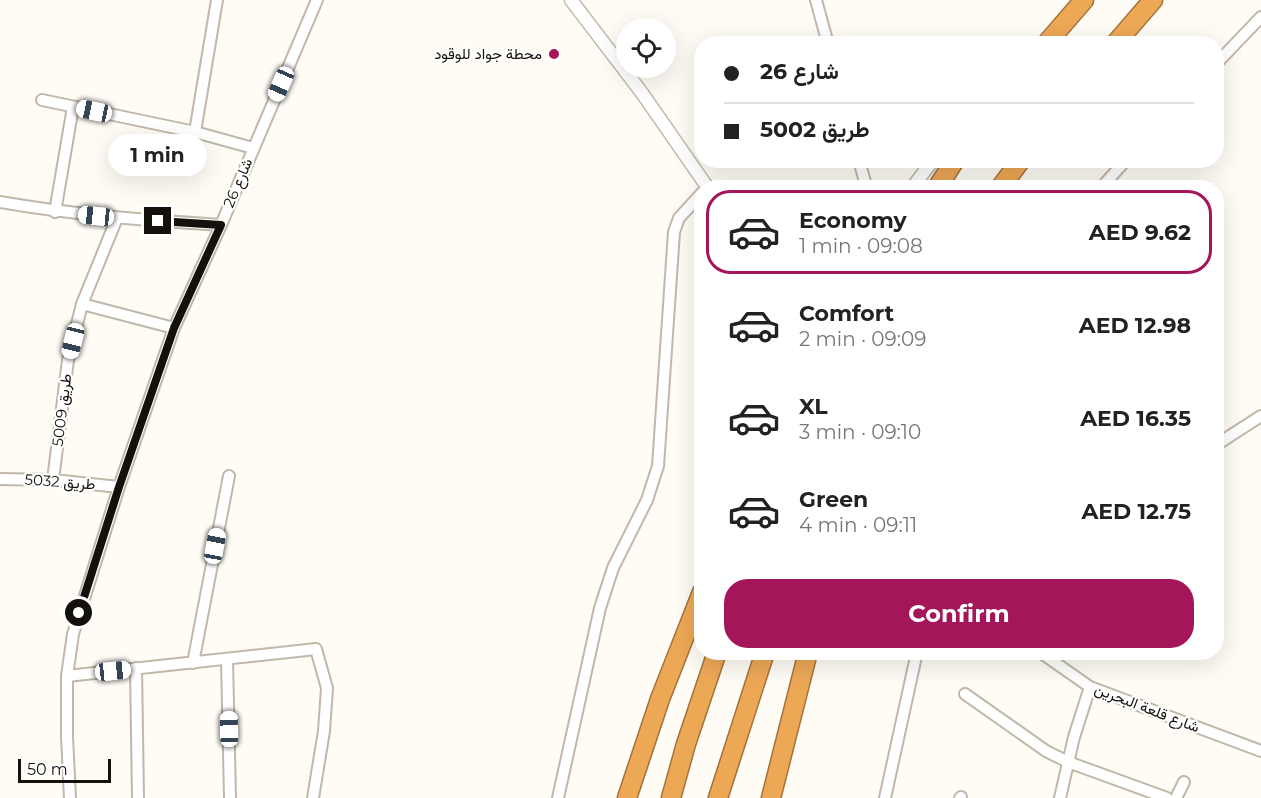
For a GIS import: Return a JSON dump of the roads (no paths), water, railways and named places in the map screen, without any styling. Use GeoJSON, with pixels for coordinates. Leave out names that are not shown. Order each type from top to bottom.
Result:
{"type":"FeatureCollection","features":[{"type":"Feature","properties":{"kind":"highway"},"geometry":{"type":"LineString","coordinates":[[1051,36],[1084,0]]}},
{"type":"Feature","properties":{"kind":"highway"},"geometry":{"type":"LineString","coordinates":[[1122,36],[1153,0]]}},
{"type":"Feature","properties":{"kind":"highway"},"geometry":{"type":"LineString","coordinates":[[627,798],[667,678],[694,612]]}},
{"type":"Feature","properties":{"kind":"highway"},"geometry":{"type":"LineString","coordinates":[[671,798],[686,744],[714,660]]}},
{"type":"Feature","properties":{"kind":"highway"},"geometry":{"type":"LineString","coordinates":[[718,798],[762,660]]}},
{"type":"Feature","properties":{"kind":"highway"},"geometry":{"type":"LineString","coordinates":[[771,798],[806,660]]}},
{"type":"Feature","properties":{"kind":"street"},"geometry":{"type":"LineString","coordinates":[[195,132],[217,0]]}},
{"type":"Feature","properties":{"kind":"street","name":"شارع 26"},"geometry":{"type":"LineString","coordinates":[[70,798],[67,676],[73,634],[119,487],[174,328],[221,225],[317,0]]}},
{"type":"Feature","properties":{"kind":"street"},"geometry":{"type":"LineString","coordinates":[[572,0],[642,93],[694,168]]}},
{"type":"Feature","properties":{"kind":"street"},"geometry":{"type":"LineString","coordinates":[[816,0],[826,36]]}},
{"type":"Feature","properties":{"kind":"street"},"geometry":{"type":"LineString","coordinates":[[1224,56],[1261,17]]}},
{"type":"Feature","properties":{"kind":"street"},"geometry":{"type":"LineString","coordinates":[[42,100],[195,132],[253,147]]}},
{"type":"Feature","properties":{"kind":"street"},"geometry":{"type":"LineString","coordinates":[[55,212],[73,107]]}},
{"type":"Feature","properties":{"kind":"street"},"geometry":{"type":"LineString","coordinates":[[1108,180],[1119,168]]}},
{"type":"Feature","properties":{"kind":"street"},"geometry":{"type":"LineString","coordinates":[[0,202],[55,212],[221,225]]}},
{"type":"Feature","properties":{"kind":"street"},"geometry":{"type":"LineString","coordinates":[[558,798],[600,608],[614,568],[647,500],[658,466],[674,232],[679,218],[694,202]]}},
{"type":"Feature","properties":{"kind":"street","name":"طريق 5009"},"geometry":{"type":"LineString","coordinates":[[54,480],[68,360],[82,304],[117,218]]}},
{"type":"Feature","properties":{"kind":"street"},"geometry":{"type":"LineString","coordinates":[[82,304],[174,328]]}},
{"type":"Feature","properties":{"kind":"street"},"geometry":{"type":"LineString","coordinates":[[1224,440],[1261,416]]}},
{"type":"Feature","properties":{"kind":"street"},"geometry":{"type":"LineString","coordinates":[[192,663],[229,476]]}},
{"type":"Feature","properties":{"kind":"street","name":"طريق 5032"},"geometry":{"type":"LineString","coordinates":[[0,479],[54,480],[119,487]]}},
{"type":"Feature","properties":{"kind":"street"},"geometry":{"type":"LineString","coordinates":[[67,676],[316,649],[327,688],[324,731],[313,798]]}},
{"type":"Feature","properties":{"kind":"street"},"geometry":{"type":"LineString","coordinates":[[227,659],[230,798]]}},
{"type":"Feature","properties":{"kind":"street"},"geometry":{"type":"LineString","coordinates":[[885,798],[915,660]]}},
{"type":"Feature","properties":{"kind":"street","name":"شارع قلعة البحرين"},"geometry":{"type":"LineString","coordinates":[[1051,660],[1090,687],[1261,751]]}},
{"type":"Feature","properties":{"kind":"street"},"geometry":{"type":"LineString","coordinates":[[136,668],[138,798]]}},
{"type":"Feature","properties":{"kind":"street"},"geometry":{"type":"LineString","coordinates":[[1060,798],[1090,687]]}},
{"type":"Feature","properties":{"kind":"street"},"geometry":{"type":"LineString","coordinates":[[965,694],[1036,746],[1068,762],[1167,798]]}},
{"type":"Feature","properties":{"kind":"street"},"geometry":{"type":"LineString","coordinates":[[1176,798],[1184,782]]}},
{"type":"Feature","properties":{"kind":"place","name":"محطة جواد للوقود"},"geometry":{"type":"Point","coordinates":[554,54]}}]}
